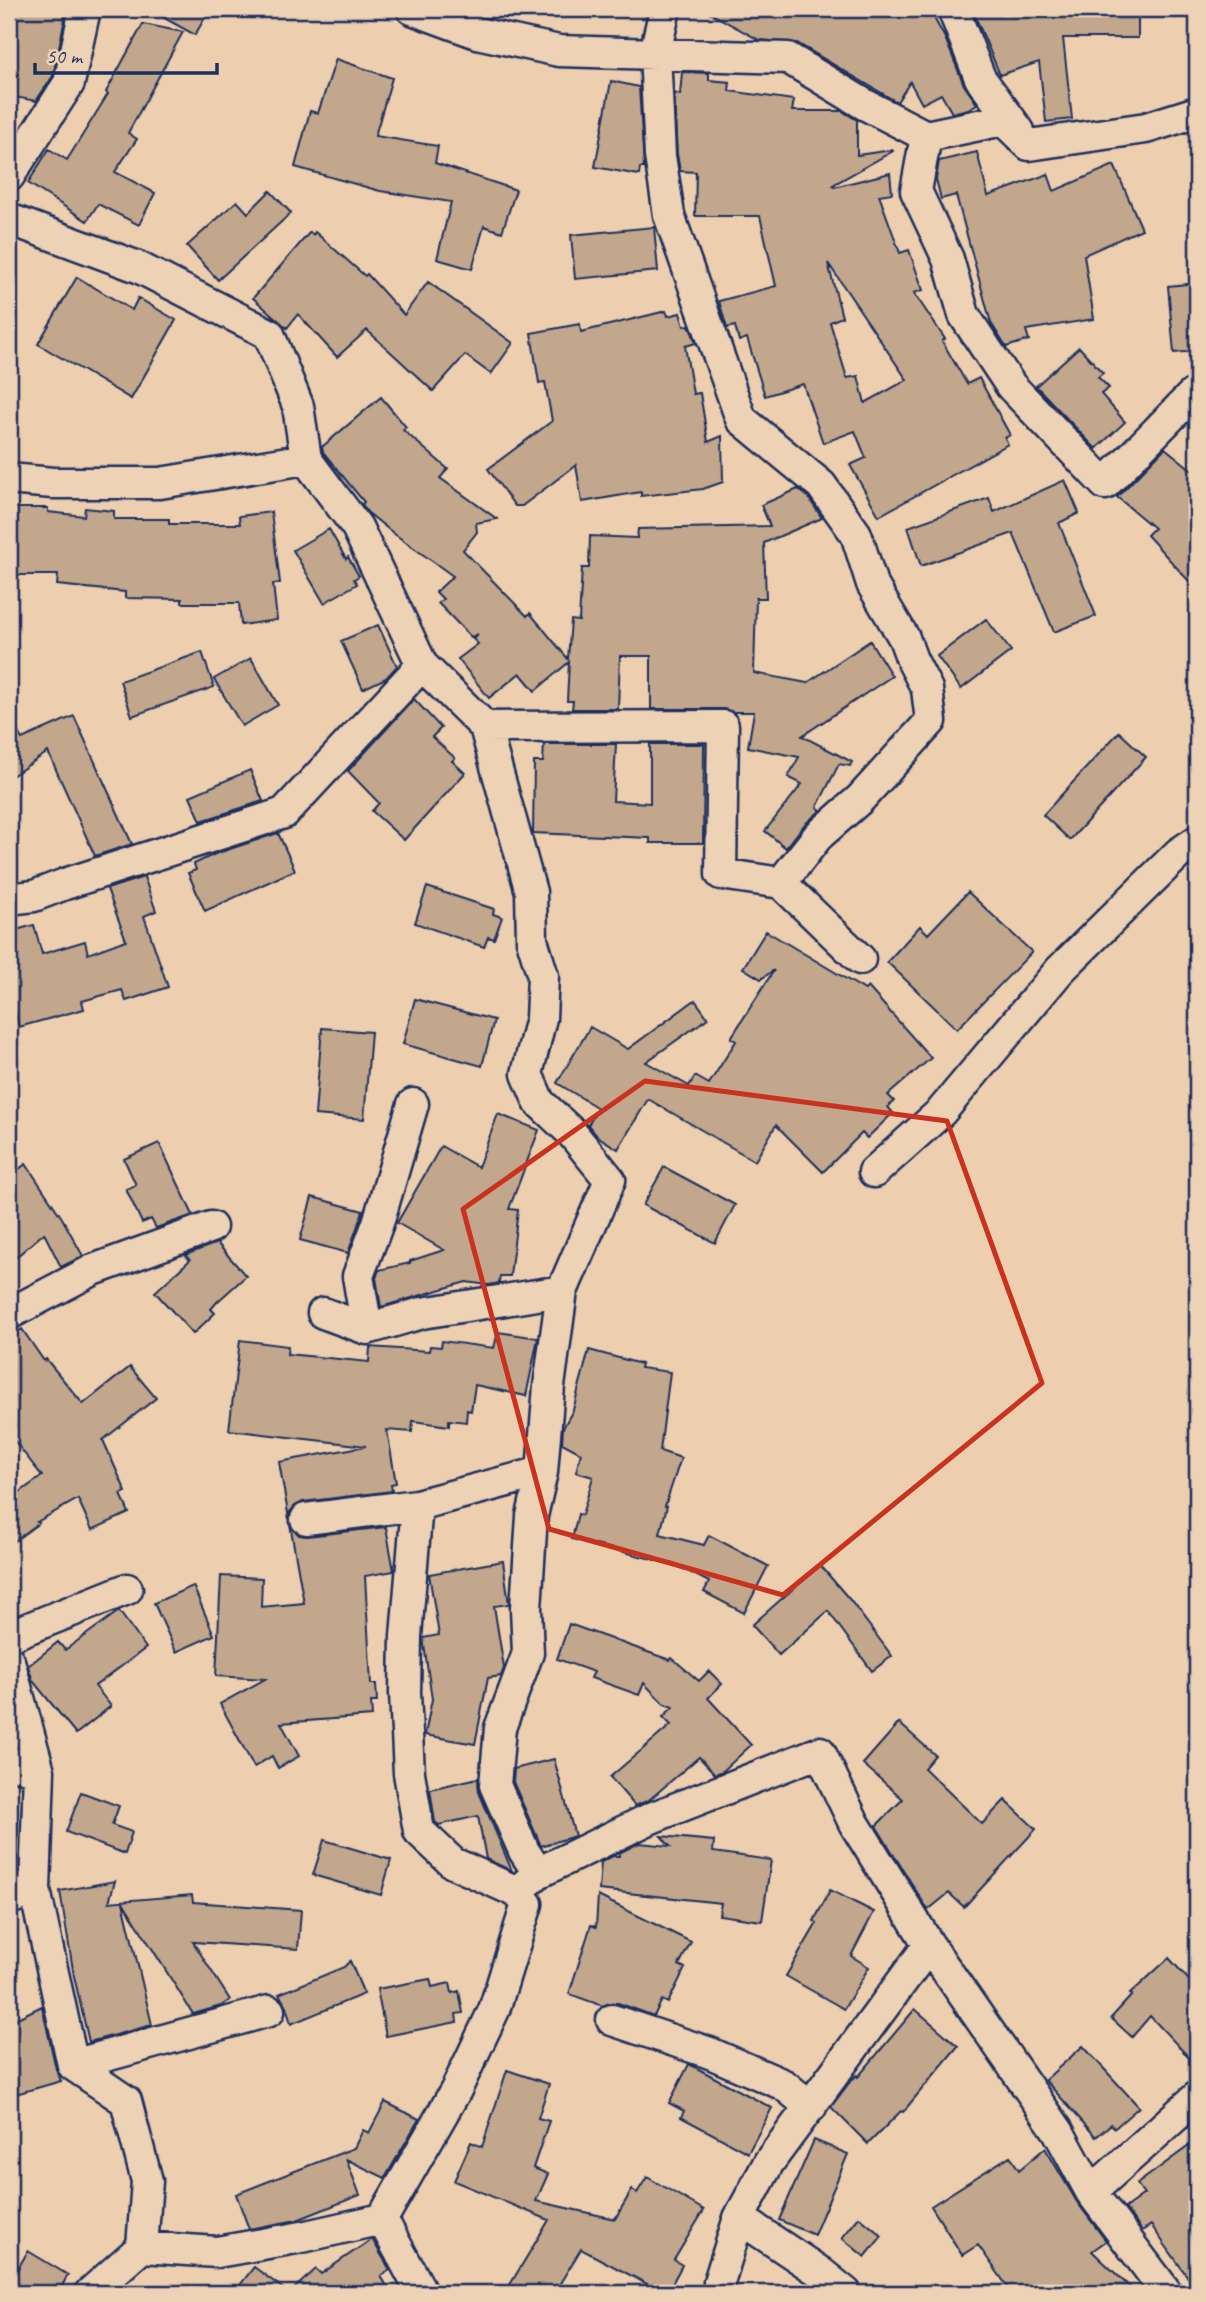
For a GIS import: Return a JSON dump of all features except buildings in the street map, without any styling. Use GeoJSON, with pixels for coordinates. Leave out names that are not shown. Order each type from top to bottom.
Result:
{"type":"FeatureCollection","features":[{"type":"Feature","properties":{"kind":"street"},"geometry":{"type":"LineString","coordinates":[[9,176],[69,83],[85,9]]}},
{"type":"Feature","properties":{"kind":"street"},"geometry":{"type":"LineString","coordinates":[[412,9],[477,33],[559,51],[788,58],[864,104],[926,136],[1003,120],[1029,145]]}},
{"type":"Feature","properties":{"kind":"street"},"geometry":{"type":"LineString","coordinates":[[665,9],[655,53],[660,156],[669,215],[741,419],[821,485],[856,534],[872,584],[904,638],[927,689],[931,721],[860,799],[818,835],[781,883]]}},
{"type":"Feature","properties":{"kind":"street"},"geometry":{"type":"LineString","coordinates":[[953,9],[980,78],[1029,145]]}},
{"type":"Feature","properties":{"kind":"street"},"geometry":{"type":"LineString","coordinates":[[1029,145],[1146,128],[1197,112]]}},
{"type":"Feature","properties":{"kind":"street"},"geometry":{"type":"LineString","coordinates":[[926,136],[916,191],[948,259],[964,315],[1011,386],[1105,484],[1196,394]]}},
{"type":"Feature","properties":{"kind":"street"},"geometry":{"type":"LineString","coordinates":[[9,219],[138,267],[269,334],[298,406],[306,459],[357,527],[422,665],[485,727],[531,892],[532,940],[542,976],[541,1018],[527,1074],[539,1102],[571,1132],[610,1180],[562,1291],[549,1386],[542,1472],[532,1516],[526,1608],[528,1653],[500,1728],[495,1785],[524,1851],[527,1904],[494,2010],[456,2090],[382,2219],[217,2252],[142,2247]]}},
{"type":"Feature","properties":{"kind":"street"},"geometry":{"type":"LineString","coordinates":[[9,479],[53,483],[160,483],[306,459]]}},
{"type":"Feature","properties":{"kind":"street"},"geometry":{"type":"LineString","coordinates":[[9,899],[34,896],[284,813],[422,665]]}},
{"type":"Feature","properties":{"kind":"street"},"geometry":{"type":"LineString","coordinates":[[485,727],[723,726],[721,874],[781,883],[860,959]]}},
{"type":"Feature","properties":{"kind":"street"},"geometry":{"type":"LineString","coordinates":[[874,1172],[941,1112],[1060,970],[1180,853],[1197,841]]}},
{"type":"Feature","properties":{"kind":"street"},"geometry":{"type":"LineString","coordinates":[[367,1329],[358,1276],[413,1104]]}},
{"type":"Feature","properties":{"kind":"street"},"geometry":{"type":"LineString","coordinates":[[9,1314],[93,1270],[211,1227]]}},
{"type":"Feature","properties":{"kind":"street"},"geometry":{"type":"LineString","coordinates":[[323,1313],[367,1329],[422,1312],[562,1291]]}},
{"type":"Feature","properties":{"kind":"street"},"geometry":{"type":"LineString","coordinates":[[306,1519],[418,1505],[542,1472]]}},
{"type":"Feature","properties":{"kind":"street"},"geometry":{"type":"LineString","coordinates":[[418,1505],[406,1636],[405,1693],[409,1773],[419,1831],[453,1863],[527,1883],[650,1818],[820,1752],[854,1823],[929,1945],[1058,2131],[1091,2192],[1167,2293]]}},
{"type":"Feature","properties":{"kind":"street"},"geometry":{"type":"LineString","coordinates":[[9,1636],[127,1589]]}},
{"type":"Feature","properties":{"kind":"street"},"geometry":{"type":"LineString","coordinates":[[9,1661],[39,1771],[22,1895],[73,2065],[126,2101],[147,2181],[142,2247],[90,2293]]}},
{"type":"Feature","properties":{"kind":"street"},"geometry":{"type":"LineString","coordinates":[[9,1762],[39,1771]]}},
{"type":"Feature","properties":{"kind":"street"},"geometry":{"type":"LineString","coordinates":[[719,2293],[719,2282],[739,2218],[769,2162],[929,1945]]}},
{"type":"Feature","properties":{"kind":"street"},"geometry":{"type":"LineString","coordinates":[[73,2065],[269,2011]]}},
{"type":"Feature","properties":{"kind":"street"},"geometry":{"type":"LineString","coordinates":[[612,2020],[710,2053],[784,2085],[811,2107]]}},
{"type":"Feature","properties":{"kind":"street"},"geometry":{"type":"LineString","coordinates":[[1091,2192],[1196,2100]]}},
{"type":"Feature","properties":{"kind":"street"},"geometry":{"type":"LineString","coordinates":[[739,2218],[820,2272],[846,2293]]}},
{"type":"Feature","properties":{"kind":"street"},"geometry":{"type":"LineString","coordinates":[[382,2219],[422,2293]]}},
{"type":"Feature","properties":{"kind":"highlighted area"},"geometry":{"type":"Polygon","coordinates":[[[645,1081],[947,1121],[1042,1383],[783,1595],[549,1529],[463,1209],[645,1081]]]}}]}
